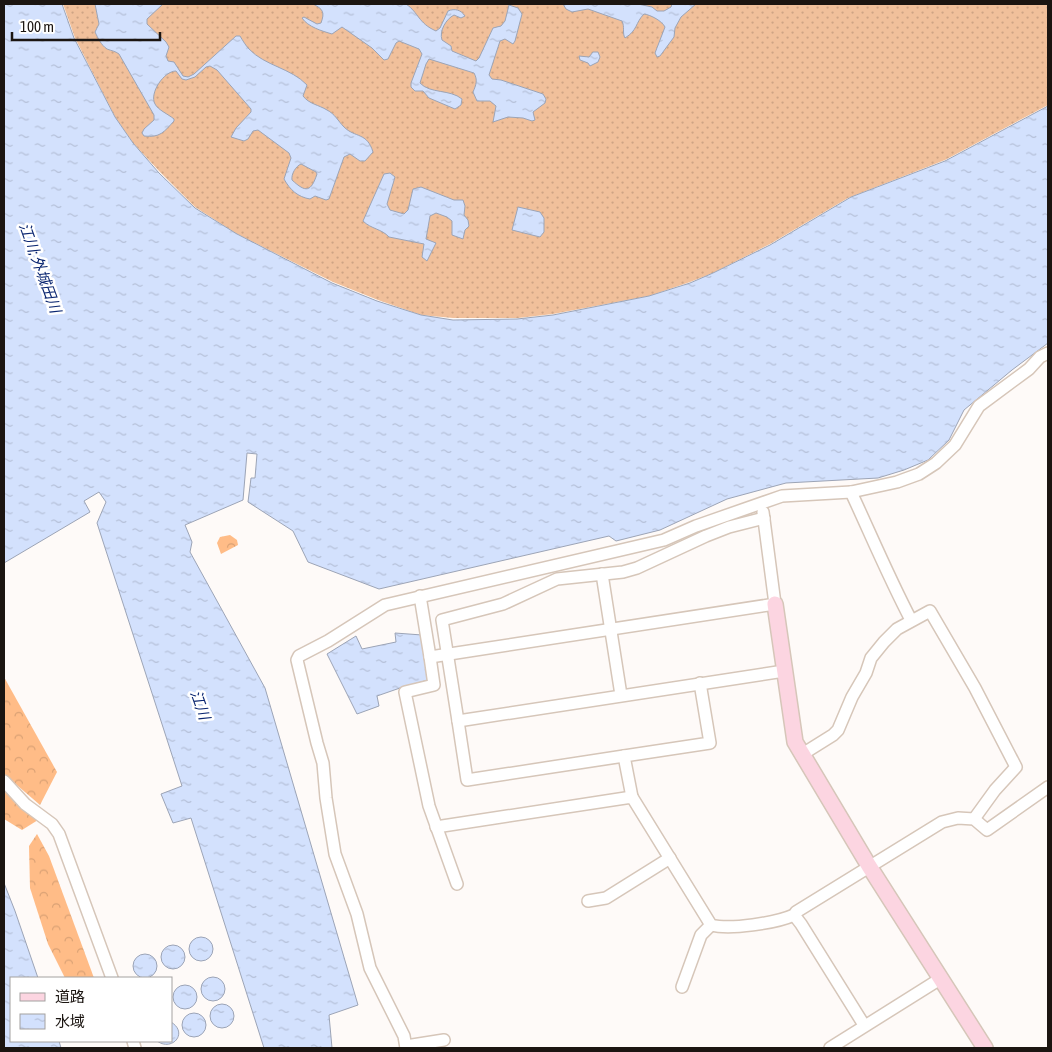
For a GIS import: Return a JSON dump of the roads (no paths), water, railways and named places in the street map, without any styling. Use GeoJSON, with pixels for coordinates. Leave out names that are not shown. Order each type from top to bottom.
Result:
{"type":"FeatureCollection","features":[{"type":"Feature","properties":{"kind":"street"},"geometry":{"type":"LineString","coordinates":[[444,1040],[406,1047],[404,1036],[370,968],[357,914],[335,854],[326,798],[324,763],[316,742],[297,660],[299,656],[328,641],[384,605],[664,540],[696,526],[782,496],[851,492],[897,482],[919,474],[936,463],[955,445],[979,406],[1029,369],[1040,357],[1048,354]]}},
{"type":"Feature","properties":{"kind":"street"},"geometry":{"type":"LineString","coordinates":[[851,492],[884,562],[890,580],[911,620]]}},
{"type":"Feature","properties":{"kind":"street"},"geometry":{"type":"LineString","coordinates":[[763,503],[794,742],[869,866],[985,1048]]}},
{"type":"Feature","properties":{"kind":"street"},"geometry":{"type":"LineString","coordinates":[[700,683],[710,743],[467,780],[442,620],[491,608],[557,578],[602,574],[637,568],[706,536],[729,527],[764,518]]}},
{"type":"Feature","properties":{"kind":"street"},"geometry":{"type":"LineString","coordinates":[[602,574],[621,695]]}},
{"type":"Feature","properties":{"kind":"street"},"geometry":{"type":"LineString","coordinates":[[420,596],[434,685],[405,692],[429,806],[457,884]]}},
{"type":"Feature","properties":{"kind":"street"},"geometry":{"type":"LineString","coordinates":[[430,657],[775,604]]}},
{"type":"Feature","properties":{"kind":"street"},"geometry":{"type":"LineString","coordinates":[[801,755],[833,736],[838,730],[872,658],[897,629],[930,611],[975,688],[1016,767],[995,790],[974,818]]}},
{"type":"Feature","properties":{"kind":"street"},"geometry":{"type":"LineString","coordinates":[[458,721],[784,671]]}},
{"type":"Feature","properties":{"kind":"street"},"geometry":{"type":"LineString","coordinates":[[624,756],[632,797],[711,925],[717,927],[783,920],[794,915],[869,866],[942,822],[958,818],[974,818],[987,830],[1048,787]]}},
{"type":"Feature","properties":{"kind":"street"},"geometry":{"type":"LineString","coordinates":[[4,781],[25,804],[52,824],[59,834],[112,977]]}},
{"type":"Feature","properties":{"kind":"street"},"geometry":{"type":"LineString","coordinates":[[436,827],[632,797]]}},
{"type":"Feature","properties":{"kind":"street"},"geometry":{"type":"LineString","coordinates":[[588,901],[606,898],[670,858]]}},
{"type":"Feature","properties":{"kind":"street"},"geometry":{"type":"LineString","coordinates":[[794,915],[864,1026]]}},
{"type":"Feature","properties":{"kind":"street"},"geometry":{"type":"LineString","coordinates":[[682,987],[701,935],[711,925]]}},
{"type":"Feature","properties":{"kind":"street"},"geometry":{"type":"LineString","coordinates":[[830,1048],[940,978]]}},
{"type":"Feature","properties":{"kind":"water"},"geometry":{"type":"Polygon","coordinates":[[[4,4],[62,4],[74,38],[115,117],[133,143],[159,173],[195,208],[237,234],[332,283],[377,301],[421,315],[453,320],[517,319],[553,315],[649,296],[690,283],[770,245],[851,197],[945,161],[1048,106],[1048,343],[964,410],[949,440],[928,460],[904,470],[878,478],[786,483],[727,499],[660,530],[616,541],[609,536],[379,589],[308,562],[293,531],[248,502],[251,478],[255,478],[257,454],[247,453],[243,500],[185,525],[192,542],[190,552],[265,688],[358,1005],[329,1015],[332,1048],[264,1048],[191,818],[173,823],[161,794],[182,786],[97,523],[106,502],[99,492],[84,501],[90,512],[4,563],[4,4]]]}},
{"type":"Feature","properties":{"kind":"water"},"geometry":{"type":"Polygon","coordinates":[[[95,4],[163,4],[147,19],[147,24],[169,47],[166,56],[168,61],[174,62],[183,76],[188,77],[194,74],[236,36],[240,36],[255,55],[301,79],[307,85],[303,96],[305,99],[324,108],[348,130],[364,138],[373,152],[365,161],[360,161],[350,154],[344,157],[329,199],[326,200],[315,196],[310,199],[298,195],[284,179],[291,158],[289,153],[258,130],[253,131],[248,139],[244,141],[231,137],[236,128],[251,112],[251,109],[217,70],[210,66],[206,67],[195,77],[186,80],[182,79],[176,71],[171,72],[162,79],[154,94],[155,104],[174,121],[158,135],[144,136],[142,133],[154,120],[154,115],[119,54],[103,46],[95,32],[99,24],[95,4]],[[301,164],[294,170],[292,180],[304,189],[308,189],[313,184],[316,172],[301,164]]]}},
{"type":"Feature","properties":{"kind":"water"},"geometry":{"type":"Polygon","coordinates":[[[313,4],[406,4],[426,25],[436,31],[440,28],[448,11],[458,10],[465,16],[461,18],[454,15],[448,19],[442,29],[442,40],[451,46],[452,51],[476,61],[493,28],[501,26],[505,21],[509,5],[518,8],[522,14],[515,41],[513,44],[505,39],[500,41],[489,75],[492,79],[501,80],[543,94],[546,99],[545,103],[533,112],[535,120],[508,117],[493,122],[496,106],[490,101],[477,101],[473,92],[476,82],[474,73],[429,59],[420,83],[429,89],[452,94],[462,99],[461,105],[455,109],[429,98],[423,91],[415,91],[411,87],[422,54],[419,49],[399,41],[396,43],[388,59],[384,60],[372,48],[342,27],[332,34],[308,24],[302,18],[304,17],[317,24],[321,23],[322,19],[322,11],[313,4]]]}},
{"type":"Feature","properties":{"kind":"water"},"geometry":{"type":"Polygon","coordinates":[[[563,4],[638,4],[652,7],[657,11],[664,11],[671,7],[672,4],[696,4],[681,17],[675,28],[674,37],[660,56],[657,57],[655,53],[665,27],[656,19],[644,14],[632,32],[625,38],[622,21],[588,9],[572,12],[566,9],[563,4]]]}},
{"type":"Feature","properties":{"kind":"water"},"geometry":{"type":"Polygon","coordinates":[[[593,52],[598,52],[600,57],[598,62],[590,66],[588,63],[580,60],[579,56],[589,57],[593,52]]]}},
{"type":"Feature","properties":{"kind":"water"},"geometry":{"type":"Polygon","coordinates":[[[390,173],[395,177],[387,204],[390,210],[404,214],[408,210],[413,189],[421,187],[454,200],[463,200],[465,206],[464,215],[468,220],[469,226],[465,230],[463,239],[452,235],[452,221],[447,217],[436,213],[430,216],[426,239],[436,243],[427,261],[422,257],[424,244],[389,237],[363,221],[384,174],[390,173]]]}},
{"type":"Feature","properties":{"kind":"water"},"geometry":{"type":"Polygon","coordinates":[[[518,207],[540,212],[544,218],[544,232],[540,237],[512,230],[518,207]]]}},
{"type":"Feature","properties":{"kind":"water"},"geometry":{"type":"Polygon","coordinates":[[[395,633],[422,635],[428,680],[377,696],[379,706],[357,714],[327,654],[356,636],[362,649],[396,642],[395,633]]]}},
{"type":"Feature","properties":{"kind":"water"},"geometry":{"type":"Polygon","coordinates":[[[4,883],[38,977],[10,977],[10,1042],[59,1042],[61,1048],[4,1048],[4,883]]]}},
{"type":"Feature","properties":{"kind":"water"},"geometry":{"type":"Polygon","coordinates":[[[201,937],[210,940],[213,949],[210,958],[201,961],[192,958],[189,949],[192,940],[201,937]]]}},
{"type":"Feature","properties":{"kind":"water"},"geometry":{"type":"Polygon","coordinates":[[[173,945],[182,948],[185,957],[182,966],[173,969],[164,966],[161,957],[164,948],[173,945]]]}},
{"type":"Feature","properties":{"kind":"water"},"geometry":{"type":"Polygon","coordinates":[[[145,954],[150,955],[156,961],[157,966],[154,975],[140,977],[136,975],[133,966],[136,957],[145,954]]]}},
{"type":"Feature","properties":{"kind":"water"},"geometry":{"type":"Polygon","coordinates":[[[213,977],[222,980],[225,989],[222,998],[213,1001],[204,998],[201,989],[204,980],[213,977]]]}},
{"type":"Feature","properties":{"kind":"water"},"geometry":{"type":"Polygon","coordinates":[[[185,985],[194,988],[197,997],[194,1006],[185,1009],[176,1006],[173,997],[176,988],[185,985]]]}},
{"type":"Feature","properties":{"kind":"water"},"geometry":{"type":"Polygon","coordinates":[[[222,1004],[231,1007],[234,1016],[231,1025],[222,1028],[213,1025],[210,1016],[213,1007],[222,1004]]]}},
{"type":"Feature","properties":{"kind":"water"},"geometry":{"type":"Polygon","coordinates":[[[194,1013],[203,1016],[206,1025],[203,1034],[194,1037],[185,1034],[182,1025],[185,1016],[194,1013]]]}},
{"type":"Feature","properties":{"kind":"water"},"geometry":{"type":"Polygon","coordinates":[[[172,1023],[179,1031],[178,1036],[173,1043],[163,1044],[159,1042],[172,1042],[172,1023]]]}},
{"type":"Feature","properties":{"kind":"water label","name":"江川; 外城田川"},"geometry":{"type":"Point","coordinates":[40,268]}},
{"type":"Feature","properties":{"kind":"water label","name":"江川"},"geometry":{"type":"Point","coordinates":[200,705]}}]}
